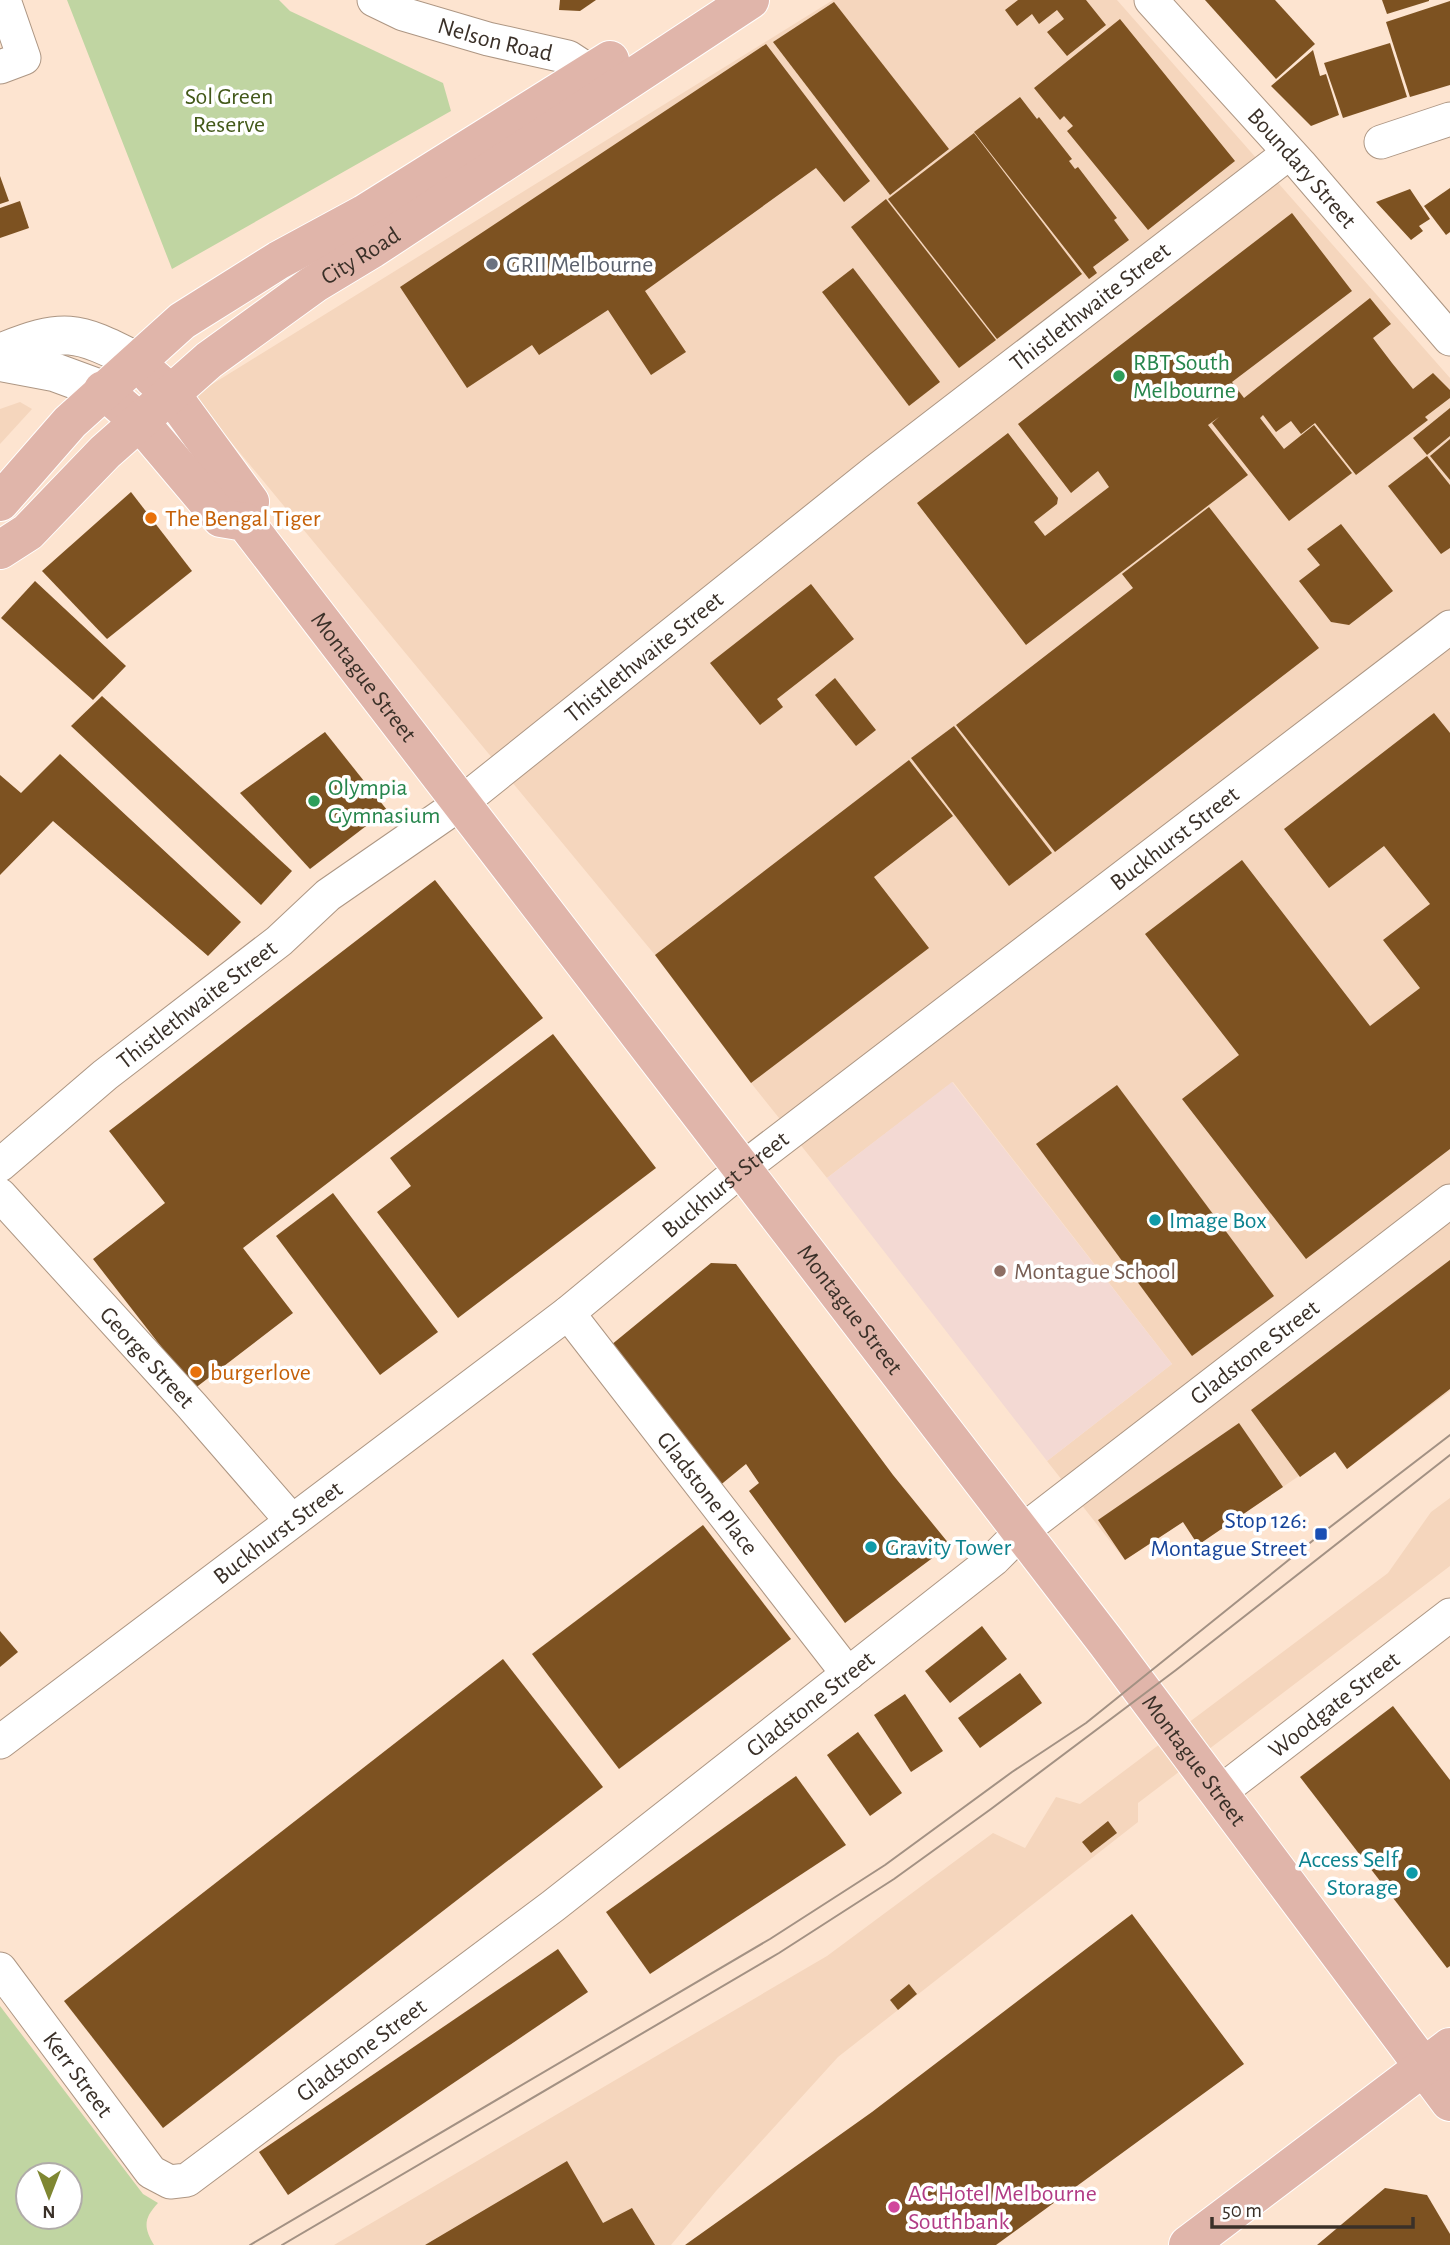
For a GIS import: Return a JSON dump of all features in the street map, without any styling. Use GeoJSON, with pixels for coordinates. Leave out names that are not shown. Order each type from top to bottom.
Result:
{"type":"FeatureCollection","features":[{"type":"Feature","properties":{"kind":"main road","name":"City Road"},"geometry":{"type":"LineString","coordinates":[[0,550],[28,533],[105,452],[209,360],[314,284],[372,249],[601,81],[703,0]]}},
{"type":"Feature","properties":{"kind":"main road","name":"City Road"},"geometry":{"type":"LineString","coordinates":[[0,502],[70,422],[182,321],[234,287],[750,0]]}},
{"type":"Feature","properties":{"kind":"main road"},"geometry":{"type":"LineString","coordinates":[[103,390],[140,422],[221,518],[245,522],[250,502],[171,394],[136,360]]}},
{"type":"Feature","properties":{"kind":"main road","name":"Montague Street"},"geometry":{"type":"LineString","coordinates":[[245,522],[1220,1793],[1436,2057],[1450,2102]]}},
{"type":"Feature","properties":{"kind":"main road"},"geometry":{"type":"LineString","coordinates":[[1188,2245],[1436,2057]]}},
{"type":"Feature","properties":{"kind":"street"},"geometry":{"type":"LineString","coordinates":[[4,0],[12,63]]}},
{"type":"Feature","properties":{"kind":"street","name":"Nelson Road"},"geometry":{"type":"LineString","coordinates":[[374,0],[403,14],[476,36],[568,57],[601,81]]}},
{"type":"Feature","properties":{"kind":"street","name":"Boundary Street"},"geometry":{"type":"LineString","coordinates":[[1151,0],[1289,153],[1450,339]]}},
{"type":"Feature","properties":{"kind":"street"},"geometry":{"type":"LineString","coordinates":[[1381,142],[1450,119]]}},
{"type":"Feature","properties":{"kind":"street","name":"Thistlethwaite Street"},"geometry":{"type":"LineString","coordinates":[[0,1164],[105,1074],[279,941],[328,895],[461,803],[876,471],[1289,153]]}},
{"type":"Feature","properties":{"kind":"street"},"geometry":{"type":"LineString","coordinates":[[0,353],[54,335],[75,334],[136,360]]}},
{"type":"Feature","properties":{"kind":"street"},"geometry":{"type":"LineString","coordinates":[[0,362],[54,372],[103,390]]}},
{"type":"Feature","properties":{"kind":"street","name":"Buckhurst Street"},"geometry":{"type":"LineString","coordinates":[[0,1742],[568,1313],[742,1169],[1450,627]]}},
{"type":"Feature","properties":{"kind":"street","name":"George Street"},"geometry":{"type":"LineString","coordinates":[[0,1195],[192,1406],[291,1520]]}},
{"type":"Feature","properties":{"kind":"street","name":"Gladstone Street"},"geometry":{"type":"LineString","coordinates":[[160,2179],[170,2182],[187,2180],[553,1906],[995,1559],[1021,1532],[1450,1201]]}},
{"type":"Feature","properties":{"kind":"street","name":"Gladstone Place"},"geometry":{"type":"LineString","coordinates":[[568,1313],[848,1674]]}},
{"type":"Feature","properties":{"kind":"street","name":"Woodgate Street"},"geometry":{"type":"LineString","coordinates":[[1220,1793],[1450,1615]]}},
{"type":"Feature","properties":{"kind":"street","name":"Kerr Street"},"geometry":{"type":"LineString","coordinates":[[0,1969],[151,2172],[160,2179]]}},
{"type":"Feature","properties":{"kind":"shaded area"},"geometry":{"type":"Polygon","coordinates":[[[833,0],[1117,0],[1450,378],[1450,1391],[1347,1469],[1334,1452],[1198,1545],[1183,1522],[1125,1560],[1047,1461],[1172,1364],[953,1082],[827,1178],[751,1083],[655,955],[193,396],[833,0]]]}},
{"type":"Feature","properties":{"kind":"shaded area"},"geometry":{"type":"Polygon","coordinates":[[[20,402],[32,409],[0,444],[0,409],[20,402]]]}},
{"type":"Feature","properties":{"kind":"shaded area","name":"Montague School"},"geometry":{"type":"Polygon","coordinates":[[[952,1082],[1172,1364],[1047,1461],[827,1178],[952,1082]]]}},
{"type":"Feature","properties":{"kind":"shaded area"},"geometry":{"type":"Polygon","coordinates":[[[1450,1498],[1450,1566],[1138,1803],[1138,1822],[838,2057],[716,2191],[671,2245],[334,2245],[827,1956],[993,1833],[1025,1848],[1056,1797],[1080,1804],[1388,1573],[1431,1512],[1450,1498]]]}},
{"type":"Feature","properties":{"kind":"green space","name":"Sol Green Reserve"},"geometry":{"type":"Polygon","coordinates":[[[67,0],[279,0],[290,11],[443,83],[451,111],[172,269],[67,0]]]}},
{"type":"Feature","properties":{"kind":"green space"},"geometry":{"type":"Polygon","coordinates":[[[0,2006],[143,2194],[158,2203],[150,2213],[147,2223],[154,2245],[0,2245],[0,2006]]]}},
{"type":"Feature","properties":{"kind":"building"},"geometry":{"type":"Polygon","coordinates":[[[560,0],[596,0],[580,11],[559,10],[560,0]]]}},
{"type":"Feature","properties":{"kind":"building"},"geometry":{"type":"Polygon","coordinates":[[[1018,0],[1086,0],[1106,25],[1067,56],[1047,32],[1064,19],[1057,10],[1039,24],[1032,14],[1017,26],[1005,10],[1018,0]]]}},
{"type":"Feature","properties":{"kind":"building"},"geometry":{"type":"Polygon","coordinates":[[[1205,0],[1275,0],[1315,44],[1276,79],[1205,0]]]}},
{"type":"Feature","properties":{"kind":"building"},"geometry":{"type":"Polygon","coordinates":[[[1382,0],[1429,0],[1429,1],[1387,14],[1382,0]]]}},
{"type":"Feature","properties":{"kind":"building"},"geometry":{"type":"Polygon","coordinates":[[[1450,1],[1450,85],[1410,97],[1386,22],[1450,1]]]}},
{"type":"Feature","properties":{"kind":"building"},"geometry":{"type":"Polygon","coordinates":[[[834,2],[949,149],[890,195],[773,42],[834,2]]]}},
{"type":"Feature","properties":{"kind":"building"},"geometry":{"type":"Polygon","coordinates":[[[1120,19],[1235,161],[1148,230],[1067,131],[1073,126],[1064,116],[1060,120],[1034,88],[1120,19]]]}},
{"type":"Feature","properties":{"kind":"building"},"geometry":{"type":"Polygon","coordinates":[[[1390,43],[1407,97],[1343,118],[1324,63],[1390,43]]]}},
{"type":"Feature","properties":{"kind":"building"},"geometry":{"type":"Polygon","coordinates":[[[766,44],[870,181],[844,202],[816,168],[645,291],[686,352],[651,375],[608,310],[539,355],[532,345],[467,388],[400,287],[766,44]]]}},
{"type":"Feature","properties":{"kind":"building"},"geometry":{"type":"Polygon","coordinates":[[[1313,50],[1320,76],[1326,74],[1339,115],[1311,126],[1271,86],[1313,50]]]}},
{"type":"Feature","properties":{"kind":"building"},"geometry":{"type":"Polygon","coordinates":[[[1020,97],[1037,119],[1039,117],[1072,159],[1069,161],[1075,169],[1078,167],[1117,218],[1114,220],[1129,240],[1093,267],[1097,273],[1089,279],[974,132],[1020,97]]]}},
{"type":"Feature","properties":{"kind":"building"},"geometry":{"type":"Polygon","coordinates":[[[974,133],[1082,274],[997,339],[888,199],[974,133]]]}},
{"type":"Feature","properties":{"kind":"building"},"geometry":{"type":"Polygon","coordinates":[[[0,176],[9,201],[0,204],[0,176]]]}},
{"type":"Feature","properties":{"kind":"building"},"geometry":{"type":"Polygon","coordinates":[[[1450,188],[1450,232],[1446,235],[1424,206],[1450,188]]]}},
{"type":"Feature","properties":{"kind":"building"},"geometry":{"type":"Polygon","coordinates":[[[1410,189],[1430,219],[1419,226],[1423,231],[1411,240],[1376,202],[1410,189]]]}},
{"type":"Feature","properties":{"kind":"building"},"geometry":{"type":"Polygon","coordinates":[[[886,199],[996,340],[959,368],[851,227],[886,199]]]}},
{"type":"Feature","properties":{"kind":"building"},"geometry":{"type":"Polygon","coordinates":[[[20,201],[29,228],[0,238],[0,208],[20,201]]]}},
{"type":"Feature","properties":{"kind":"building"},"geometry":{"type":"Polygon","coordinates":[[[1292,213],[1352,291],[1232,382],[1244,398],[1370,298],[1391,324],[1373,338],[1392,363],[1413,389],[1433,373],[1450,390],[1450,398],[1425,417],[1428,420],[1356,475],[1315,423],[1301,434],[1291,421],[1276,432],[1263,415],[1260,418],[1284,449],[1314,425],[1352,473],[1289,521],[1212,423],[1219,417],[1208,425],[1248,475],[1026,645],[917,503],[1008,433],[1058,498],[1057,504],[1034,522],[1045,536],[1109,487],[1098,471],[1071,493],[1018,424],[1292,213]]]}},
{"type":"Feature","properties":{"kind":"building"},"geometry":{"type":"Polygon","coordinates":[[[853,268],[940,382],[909,406],[822,292],[853,268]]]}},
{"type":"Feature","properties":{"kind":"building"},"geometry":{"type":"Polygon","coordinates":[[[1450,408],[1450,436],[1427,455],[1413,438],[1450,408]]]}},
{"type":"Feature","properties":{"kind":"building"},"geometry":{"type":"Polygon","coordinates":[[[1450,439],[1450,480],[1430,456],[1450,439]]]}},
{"type":"Feature","properties":{"kind":"building"},"geometry":{"type":"Polygon","coordinates":[[[1427,456],[1450,485],[1450,548],[1441,554],[1388,486],[1427,456]]]}},
{"type":"Feature","properties":{"kind":"building"},"geometry":{"type":"Polygon","coordinates":[[[131,492],[192,571],[107,639],[42,571],[131,492]]]}},
{"type":"Feature","properties":{"kind":"building"},"geometry":{"type":"Polygon","coordinates":[[[1209,507],[1319,648],[1055,852],[956,725],[1133,588],[1122,574],[1209,507]]]}},
{"type":"Feature","properties":{"kind":"building"},"geometry":{"type":"Polygon","coordinates":[[[1341,524],[1393,591],[1349,625],[1331,622],[1299,581],[1320,565],[1307,549],[1341,524]]]}},
{"type":"Feature","properties":{"kind":"building"},"geometry":{"type":"Polygon","coordinates":[[[35,581],[126,666],[93,700],[1,618],[35,581]]]}},
{"type":"Feature","properties":{"kind":"building"},"geometry":{"type":"Polygon","coordinates":[[[811,584],[854,639],[777,699],[783,707],[760,725],[710,663],[811,584]]]}},
{"type":"Feature","properties":{"kind":"building"},"geometry":{"type":"Polygon","coordinates":[[[835,678],[876,730],[856,746],[815,695],[835,678]]]}},
{"type":"Feature","properties":{"kind":"building"},"geometry":{"type":"Polygon","coordinates":[[[102,696],[292,871],[261,905],[71,726],[102,696]]]}},
{"type":"Feature","properties":{"kind":"building"},"geometry":{"type":"Polygon","coordinates":[[[1434,713],[1450,733],[1450,1149],[1306,1259],[1182,1099],[1239,1055],[1145,934],[1242,860],[1370,1026],[1420,988],[1383,940],[1430,904],[1384,846],[1329,888],[1284,829],[1434,713]]]}},
{"type":"Feature","properties":{"kind":"building"},"geometry":{"type":"Polygon","coordinates":[[[954,726],[1052,853],[1009,886],[911,758],[954,726]]]}},
{"type":"Feature","properties":{"kind":"building","name":"Olympia Gymnasium"},"geometry":{"type":"Polygon","coordinates":[[[325,732],[387,810],[310,869],[240,793],[325,732]]]}},
{"type":"Feature","properties":{"kind":"building"},"geometry":{"type":"Polygon","coordinates":[[[60,754],[241,922],[208,956],[53,821],[0,875],[0,775],[21,793],[60,754]]]}},
{"type":"Feature","properties":{"kind":"building"},"geometry":{"type":"Polygon","coordinates":[[[909,760],[953,816],[874,877],[929,948],[751,1083],[655,955],[909,760]]]}},
{"type":"Feature","properties":{"kind":"building"},"geometry":{"type":"Polygon","coordinates":[[[435,880],[543,1018],[243,1248],[293,1313],[194,1389],[93,1259],[165,1203],[109,1131],[435,880]]]}},
{"type":"Feature","properties":{"kind":"building"},"geometry":{"type":"Polygon","coordinates":[[[553,1034],[656,1168],[458,1318],[377,1212],[411,1186],[390,1158],[553,1034]]]}},
{"type":"Feature","properties":{"kind":"building","name":"Image Box"},"geometry":{"type":"Polygon","coordinates":[[[1117,1085],[1274,1296],[1192,1356],[1036,1144],[1117,1085]]]}},
{"type":"Feature","properties":{"kind":"building"},"geometry":{"type":"Polygon","coordinates":[[[333,1193],[438,1332],[380,1375],[276,1236],[333,1193]]]}},
{"type":"Feature","properties":{"kind":"building"},"geometry":{"type":"Polygon","coordinates":[[[1450,1260],[1450,1389],[1347,1469],[1335,1452],[1300,1477],[1251,1410],[1450,1260]]]}},
{"type":"Feature","properties":{"kind":"building"},"geometry":{"type":"Polygon","coordinates":[[[711,1263],[736,1264],[893,1475],[950,1545],[845,1623],[749,1491],[759,1483],[746,1464],[718,1487],[605,1350],[711,1263]]]}},
{"type":"Feature","properties":{"kind":"building"},"geometry":{"type":"Polygon","coordinates":[[[1239,1423],[1283,1487],[1198,1545],[1183,1522],[1125,1560],[1098,1520],[1239,1423]]]}},
{"type":"Feature","properties":{"kind":"building"},"geometry":{"type":"Polygon","coordinates":[[[703,1525],[791,1639],[619,1769],[532,1654],[703,1525]]]}},
{"type":"Feature","properties":{"kind":"building"},"geometry":{"type":"Polygon","coordinates":[[[982,1626],[1007,1659],[950,1703],[925,1671],[982,1626]]]}},
{"type":"Feature","properties":{"kind":"building"},"geometry":{"type":"Polygon","coordinates":[[[0,1631],[18,1652],[0,1667],[0,1631]]]}},
{"type":"Feature","properties":{"kind":"building"},"geometry":{"type":"Polygon","coordinates":[[[503,1659],[603,1787],[163,2128],[64,2001],[503,1659]]]}},
{"type":"Feature","properties":{"kind":"building"},"geometry":{"type":"Polygon","coordinates":[[[1020,1673],[1042,1703],[980,1748],[958,1718],[1020,1673]]]}},
{"type":"Feature","properties":{"kind":"building"},"geometry":{"type":"Polygon","coordinates":[[[905,1694],[943,1751],[911,1772],[874,1715],[905,1694]]]}},
{"type":"Feature","properties":{"kind":"building","name":"Access Self Storage"},"geometry":{"type":"Polygon","coordinates":[[[1393,1706],[1450,1780],[1450,1966],[1447,1968],[1300,1777],[1393,1706]]]}},
{"type":"Feature","properties":{"kind":"building"},"geometry":{"type":"Polygon","coordinates":[[[858,1732],[902,1793],[870,1816],[827,1755],[858,1732]]]}},
{"type":"Feature","properties":{"kind":"building"},"geometry":{"type":"Polygon","coordinates":[[[796,1776],[846,1845],[650,1974],[606,1912],[796,1776]]]}},
{"type":"Feature","properties":{"kind":"building"},"geometry":{"type":"Polygon","coordinates":[[[1108,1821],[1117,1833],[1091,1853],[1082,1842],[1108,1821]]]}},
{"type":"Feature","properties":{"kind":"building"},"geometry":{"type":"Polygon","coordinates":[[[1132,1914],[1244,2064],[996,2245],[685,2245],[872,2112],[1132,1914]]]}},
{"type":"Feature","properties":{"kind":"building"},"geometry":{"type":"Polygon","coordinates":[[[558,1949],[588,1992],[288,2195],[259,2152],[558,1949]]]}},
{"type":"Feature","properties":{"kind":"building"},"geometry":{"type":"Polygon","coordinates":[[[909,1984],[917,1994],[898,2010],[890,2000],[909,1984]]]}},
{"type":"Feature","properties":{"kind":"building"},"geometry":{"type":"Polygon","coordinates":[[[567,2161],[603,2223],[632,2208],[655,2245],[425,2245],[567,2161]]]}},
{"type":"Feature","properties":{"kind":"building"},"geometry":{"type":"Polygon","coordinates":[[[1385,2188],[1427,2195],[1450,2234],[1450,2245],[1317,2245],[1385,2188]]]}},
{"type":"Feature","properties":{"kind":"tram line"},"geometry":{"type":"LineString","coordinates":[[250,2245],[770,1939],[885,1865],[1012,1772],[1086,1723],[1321,1534],[1450,1435]]}},
{"type":"Feature","properties":{"kind":"tram line"},"geometry":{"type":"LineString","coordinates":[[282,2245],[779,1953],[894,1879],[1176,1670],[1450,1455]]}},
{"type":"Feature","properties":{"kind":"place","name":"GRII Melbourne"},"geometry":{"type":"Point","coordinates":[492,264]}},
{"type":"Feature","properties":{"kind":"place","name":"RBT South Melbourne"},"geometry":{"type":"Point","coordinates":[1119,376]}},
{"type":"Feature","properties":{"kind":"place","name":"The Bengal Tiger"},"geometry":{"type":"Point","coordinates":[151,518]}},
{"type":"Feature","properties":{"kind":"place","name":"Olympia Gymnasium"},"geometry":{"type":"Point","coordinates":[314,801]}},
{"type":"Feature","properties":{"kind":"place","name":"Image Box"},"geometry":{"type":"Point","coordinates":[1155,1220]}},
{"type":"Feature","properties":{"kind":"place","name":"Montague School"},"geometry":{"type":"Point","coordinates":[1000,1271]}},
{"type":"Feature","properties":{"kind":"place","name":"burgerlove"},"geometry":{"type":"Point","coordinates":[196,1372]}},
{"type":"Feature","properties":{"kind":"place","name":"Stop 126: Montague Street"},"geometry":{"type":"Point","coordinates":[1321,1534]}},
{"type":"Feature","properties":{"kind":"place","name":"Gravity Tower"},"geometry":{"type":"Point","coordinates":[871,1547]}},
{"type":"Feature","properties":{"kind":"place","name":"Access Self Storage"},"geometry":{"type":"Point","coordinates":[1412,1873]}},
{"type":"Feature","properties":{"kind":"place","name":"AC Hotel Melbourne Southbank"},"geometry":{"type":"Point","coordinates":[894,2207]}}]}
